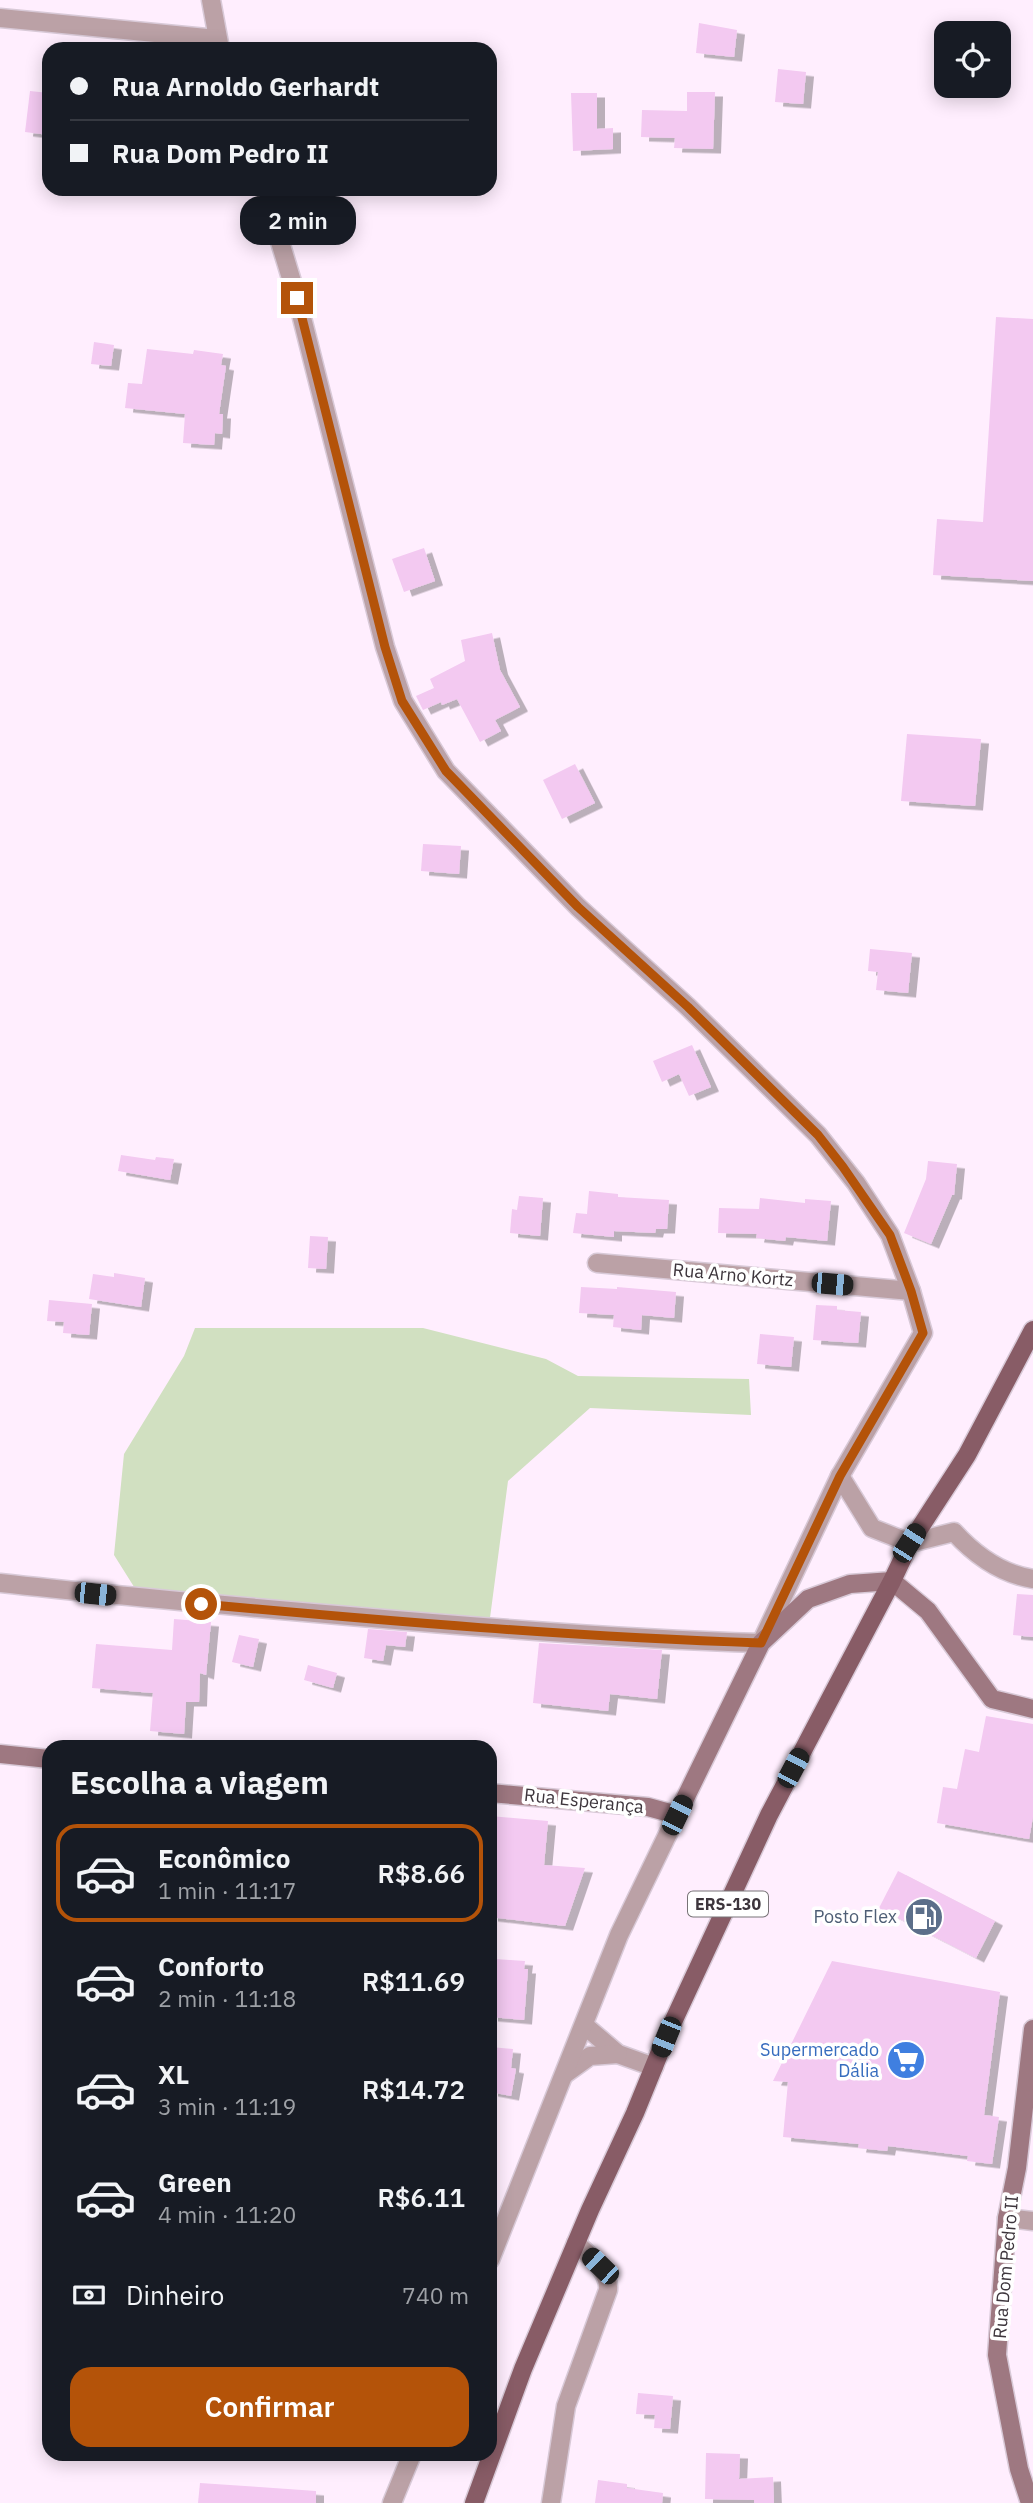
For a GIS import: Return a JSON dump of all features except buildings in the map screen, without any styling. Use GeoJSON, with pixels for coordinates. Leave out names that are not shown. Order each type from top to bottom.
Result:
{"type":"FeatureCollection","features":[{"type":"Feature","properties":{"kind":"main road","name":"ERS-130"},"geometry":{"type":"LineString","coordinates":[[497,2440],[523,2369],[576,2243],[769,1815],[892,1581],[909,1543],[967,1455],[1033,1330]]}},
{"type":"Feature","properties":{"kind":"main road","name":"ERS-130"},"geometry":{"type":"LineString","coordinates":[[474,2503],[489,2461]]}},
{"type":"Feature","properties":{"kind":"street"},"geometry":{"type":"LineString","coordinates":[[211,0],[219,42]]}},
{"type":"Feature","properties":{"kind":"street"},"geometry":{"type":"LineString","coordinates":[[0,18],[202,42]]}},
{"type":"Feature","properties":{"kind":"street"},"geometry":{"type":"LineString","coordinates":[[266,196],[297,298],[379,622],[402,701],[446,771],[578,907],[688,1007],[818,1135],[856,1183],[890,1235],[923,1333],[840,1476],[619,1935],[497,2243]]}},
{"type":"Feature","properties":{"kind":"street","name":"Rua Arno Kortz"},"geometry":{"type":"LineString","coordinates":[[597,1263],[911,1291]]}},
{"type":"Feature","properties":{"kind":"street"},"geometry":{"type":"LineString","coordinates":[[840,1476],[872,1528],[909,1543],[954,1532],[987,1561],[1019,1577],[1033,1579]]}},
{"type":"Feature","properties":{"kind":"street"},"geometry":{"type":"LineString","coordinates":[[0,1583],[120,1597],[427,1623],[672,1641],[761,1643],[808,1599],[850,1584],[892,1581],[928,1611],[992,1699],[1033,1709]]}},
{"type":"Feature","properties":{"kind":"street"},"geometry":{"type":"LineString","coordinates":[[0,1754],[42,1758]]}},
{"type":"Feature","properties":{"kind":"street","name":"Rua Esperança"},"geometry":{"type":"LineString","coordinates":[[497,1794],[648,1807],[677,1815]]}},
{"type":"Feature","properties":{"kind":"street"},"geometry":{"type":"LineString","coordinates":[[584,2025],[618,2054],[654,2067]]}},
{"type":"Feature","properties":{"kind":"street","name":"Rua Dom Pedro II"},"geometry":{"type":"LineString","coordinates":[[1030,2503],[1019,2469],[997,2356],[1007,2218],[1017,2168],[1033,2029]]}},
{"type":"Feature","properties":{"kind":"street"},"geometry":{"type":"LineString","coordinates":[[565,2074],[590,2056],[618,2054]]}},
{"type":"Feature","properties":{"kind":"street"},"geometry":{"type":"LineString","coordinates":[[1007,2218],[1033,2221]]}},
{"type":"Feature","properties":{"kind":"street"},"geometry":{"type":"LineString","coordinates":[[551,2503],[566,2406],[609,2284],[600,2266],[576,2243]]}},
{"type":"Feature","properties":{"kind":"street"},"geometry":{"type":"LineString","coordinates":[[392,2503],[409,2461]]}},
{"type":"Feature","properties":{"kind":"green space"},"geometry":{"type":"Polygon","coordinates":[[[195,1328],[423,1328],[546,1359],[578,1376],[749,1379],[751,1415],[590,1408],[508,1481],[490,1618],[136,1590],[114,1555],[124,1454],[184,1356],[195,1328]]]}},
{"type":"Feature","properties":{"kind":"place","name":"Posto Flex"},"geometry":{"type":"Point","coordinates":[924,1917]}},
{"type":"Feature","properties":{"kind":"place","name":"Supermercado Dália"},"geometry":{"type":"Point","coordinates":[906,2060]}},
{"type":"Feature","properties":{"kind":"route"},"geometry":{"type":"LineString","coordinates":[[201,1604],[672,1641],[761,1643],[840,1476],[923,1333],[890,1235],[856,1183],[818,1135],[688,1007],[578,907],[446,771],[402,701],[385,647],[297,298]]}}]}
